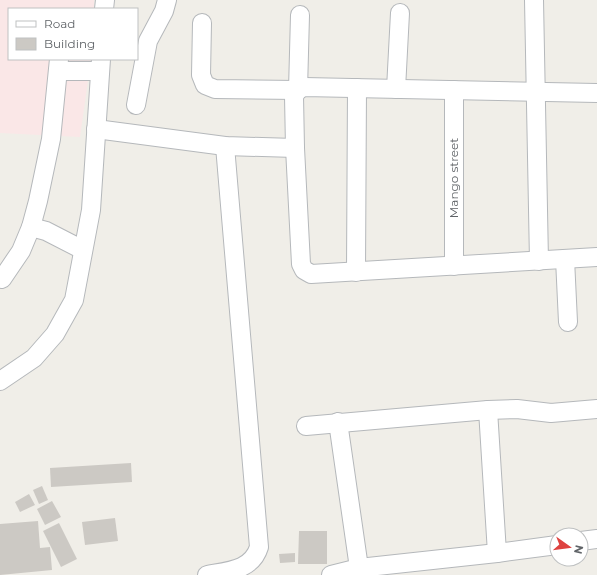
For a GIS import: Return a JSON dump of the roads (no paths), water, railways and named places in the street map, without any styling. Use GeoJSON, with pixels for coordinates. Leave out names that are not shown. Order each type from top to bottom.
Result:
{"type":"FeatureCollection","features":[{"type":"Feature","properties":{"kind":"street"},"geometry":{"type":"LineString","coordinates":[[136,105],[148,41],[164,11],[167,0]]}},
{"type":"Feature","properties":{"kind":"street"},"geometry":{"type":"LineString","coordinates":[[534,0],[539,261]]}},
{"type":"Feature","properties":{"kind":"street"},"geometry":{"type":"LineString","coordinates":[[396,89],[400,13]]}},
{"type":"Feature","properties":{"kind":"street"},"geometry":{"type":"LineString","coordinates":[[300,16],[298,90],[294,96],[301,264],[304,270],[310,274],[356,272],[597,257]]}},
{"type":"Feature","properties":{"kind":"street"},"geometry":{"type":"LineString","coordinates":[[202,23],[201,75],[205,85],[215,89],[298,90],[304,87],[597,93]]}},
{"type":"Feature","properties":{"kind":"street"},"geometry":{"type":"LineString","coordinates":[[0,381],[34,358],[55,334],[74,300],[91,210],[100,65],[59,65],[51,139],[31,227],[21,251],[2,279]]}},
{"type":"Feature","properties":{"kind":"street"},"geometry":{"type":"LineString","coordinates":[[356,272],[357,88]]}},
{"type":"Feature","properties":{"kind":"street","name":"Mango street"},"geometry":{"type":"LineString","coordinates":[[454,90],[454,266]]}},
{"type":"Feature","properties":{"kind":"street"},"geometry":{"type":"LineString","coordinates":[[96,129],[225,146],[295,148]]}},
{"type":"Feature","properties":{"kind":"street"},"geometry":{"type":"LineString","coordinates":[[207,575],[248,565],[256,557],[259,546],[225,146]]}},
{"type":"Feature","properties":{"kind":"street"},"geometry":{"type":"LineString","coordinates":[[31,227],[46,231],[83,250]]}},
{"type":"Feature","properties":{"kind":"street"},"geometry":{"type":"LineString","coordinates":[[565,259],[568,322]]}},
{"type":"Feature","properties":{"kind":"street"},"geometry":{"type":"LineString","coordinates":[[306,426],[488,410],[517,409],[551,413],[597,409]]}},
{"type":"Feature","properties":{"kind":"street"},"geometry":{"type":"LineString","coordinates":[[488,410],[497,553]]}},
{"type":"Feature","properties":{"kind":"street"},"geometry":{"type":"LineString","coordinates":[[338,422],[359,568]]}},
{"type":"Feature","properties":{"kind":"street"},"geometry":{"type":"LineString","coordinates":[[331,575],[359,568],[549,546]]}}]}
